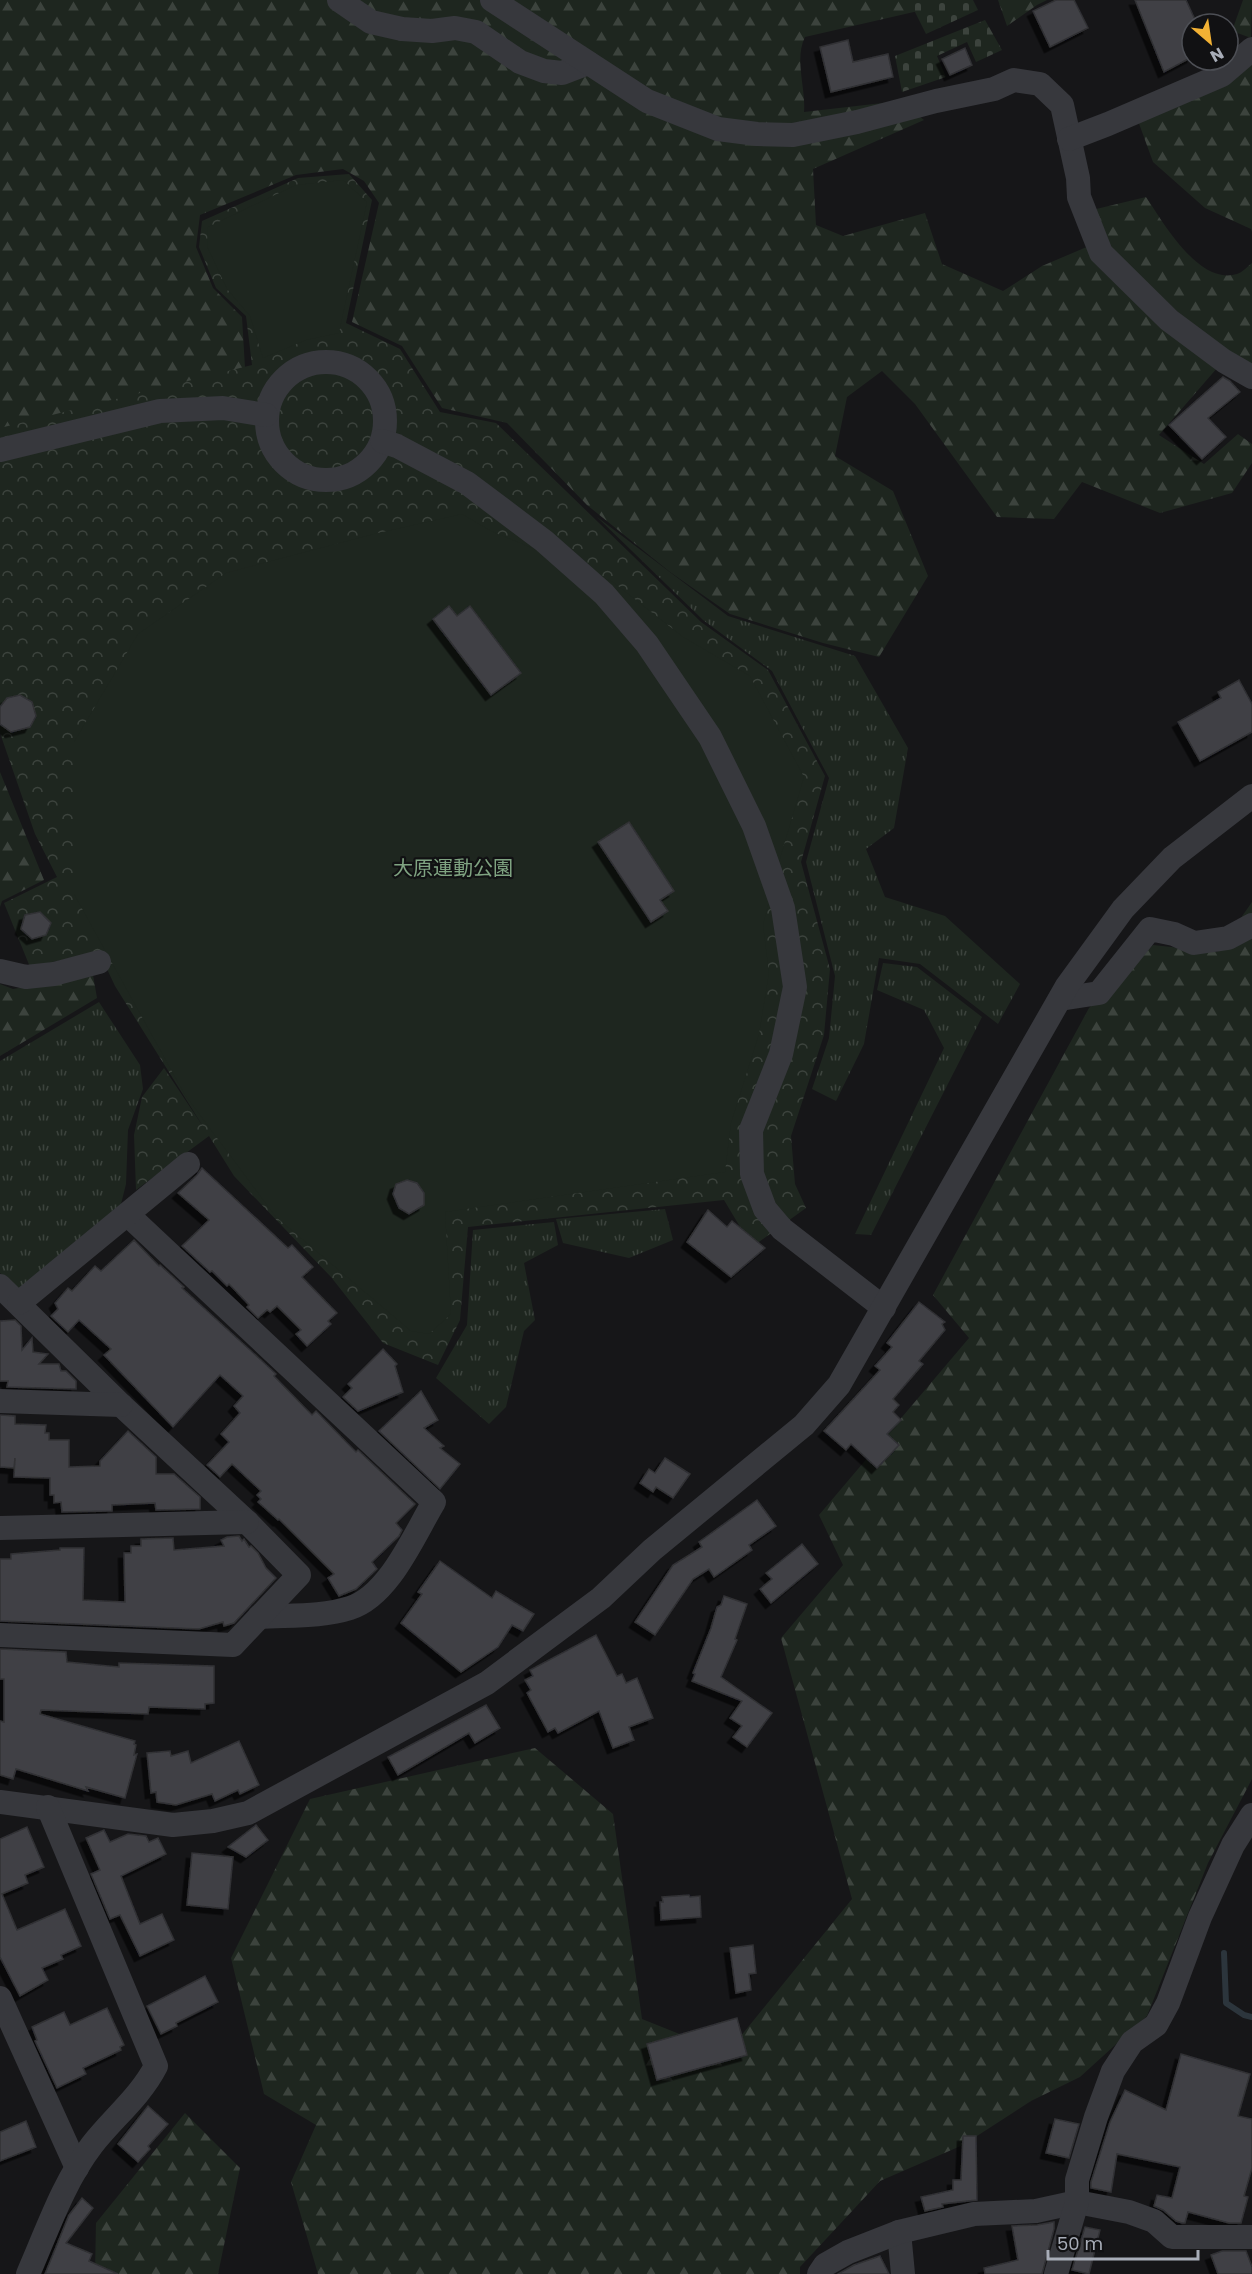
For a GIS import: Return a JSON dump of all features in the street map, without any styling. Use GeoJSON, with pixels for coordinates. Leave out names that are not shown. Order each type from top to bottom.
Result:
{"type":"FeatureCollection","features":[{"type":"Feature","properties":{"kind":"street"},"geometry":{"type":"LineString","coordinates":[[339,0],[371,22],[402,29],[432,31],[455,28],[476,32],[520,62],[544,71],[562,73],[588,63]]}},
{"type":"Feature","properties":{"kind":"street"},"geometry":{"type":"LineString","coordinates":[[492,0],[646,101],[718,129],[757,134],[793,135],[994,89],[1014,80],[1040,84],[1062,105],[1078,178],[1079,197],[1101,254],[1169,320],[1224,361],[1252,377]]}},
{"type":"Feature","properties":{"kind":"street"},"geometry":{"type":"LineString","coordinates":[[1069,139],[1222,75],[1252,49]]}},
{"type":"Feature","properties":{"kind":"street"},"geometry":{"type":"LineString","coordinates":[[321,362],[342,364],[360,373],[375,387],[383,406],[385,426],[382,441],[368,463],[351,475],[330,480],[310,478],[291,469],[277,455],[268,436],[267,415],[272,395],[284,379],[301,367],[321,362]]}},
{"type":"Feature","properties":{"kind":"street"},"geometry":{"type":"LineString","coordinates":[[0,450],[160,411],[224,408],[267,415]]}},
{"type":"Feature","properties":{"kind":"street"},"geometry":{"type":"LineString","coordinates":[[382,441],[397,446],[467,483],[544,541],[604,594],[647,644],[710,737],[754,826],[783,908],[795,987],[781,1053],[751,1130],[752,1174],[765,1209],[782,1229],[884,1308]]}},
{"type":"Feature","properties":{"kind":"street"},"geometry":{"type":"LineString","coordinates":[[0,1802],[173,1825],[213,1821],[248,1813],[487,1683],[601,1598],[652,1550],[804,1425],[839,1385],[1060,999],[1123,909],[1172,858],[1252,796]]}},
{"type":"Feature","properties":{"kind":"street"},"geometry":{"type":"LineString","coordinates":[[1060,999],[1099,993],[1150,929],[1174,934],[1194,943],[1228,938],[1252,926]]}},
{"type":"Feature","properties":{"kind":"street"},"geometry":{"type":"LineString","coordinates":[[0,971],[26,977],[54,974],[99,962]]}},
{"type":"Feature","properties":{"kind":"street"},"geometry":{"type":"LineString","coordinates":[[19,1303],[188,1164]]}},
{"type":"Feature","properties":{"kind":"street"},"geometry":{"type":"LineString","coordinates":[[128,1215],[434,1502],[387,1582],[371,1597],[351,1608],[259,1617]]}},
{"type":"Feature","properties":{"kind":"street"},"geometry":{"type":"LineString","coordinates":[[0,1286],[121,1405],[248,1522],[299,1575],[233,1645],[0,1635]]}},
{"type":"Feature","properties":{"kind":"street"},"geometry":{"type":"LineString","coordinates":[[0,1401],[121,1405]]}},
{"type":"Feature","properties":{"kind":"street"},"geometry":{"type":"LineString","coordinates":[[0,1528],[248,1522]]}},
{"type":"Feature","properties":{"kind":"street"},"geometry":{"type":"LineString","coordinates":[[28,2274],[77,2168],[93,2145],[148,2082],[156,2066],[48,1807]]}},
{"type":"Feature","properties":{"kind":"street"},"geometry":{"type":"LineString","coordinates":[[1056,2274],[1077,2202],[1077,2180],[1113,2071],[1132,2042],[1155,2025],[1168,2003],[1205,1906],[1233,1845],[1252,1815]]}},
{"type":"Feature","properties":{"kind":"street"},"geometry":{"type":"LineString","coordinates":[[0,1998],[77,2168]]}},
{"type":"Feature","properties":{"kind":"street"},"geometry":{"type":"LineString","coordinates":[[819,2274],[825,2265],[848,2252],[899,2232],[974,2214],[1036,2211],[1077,2202],[1129,2212],[1154,2221],[1172,2237],[1252,2237]]}},
{"type":"Feature","properties":{"kind":"street"},"geometry":{"type":"LineString","coordinates":[[899,2232],[903,2274]]}},
{"type":"Feature","properties":{"kind":"green space"},"geometry":{"type":"Polygon","coordinates":[[[0,0],[966,0],[805,37],[800,55],[804,112],[900,101],[924,120],[813,169],[816,225],[843,236],[925,213],[942,264],[1003,291],[1042,266],[1089,246],[1218,367],[1159,435],[1204,464],[1238,434],[1252,444],[1252,463],[1232,493],[1160,513],[1082,482],[1054,519],[997,517],[915,404],[882,371],[847,397],[835,456],[893,491],[928,576],[879,657],[823,643],[730,614],[670,572],[587,505],[507,423],[442,408],[402,346],[352,322],[379,203],[364,181],[343,169],[296,175],[200,215],[196,247],[213,288],[242,317],[245,368],[0,429],[0,0]]]}},
{"type":"Feature","properties":{"kind":"green space"},"geometry":{"type":"Polygon","coordinates":[[[920,0],[973,0],[978,10],[926,34],[911,4],[920,0]]]}},
{"type":"Feature","properties":{"kind":"green space"},"geometry":{"type":"Polygon","coordinates":[[[998,0],[1047,0],[1007,26],[998,0]]]}},
{"type":"Feature","properties":{"kind":"green space"},"geometry":{"type":"Polygon","coordinates":[[[1243,0],[1252,0],[1251,38],[1240,34],[1239,12],[1243,0]]]}},
{"type":"Feature","properties":{"kind":"green space"},"geometry":{"type":"Polygon","coordinates":[[[985,20],[1002,50],[976,62],[967,42],[937,56],[946,77],[902,92],[895,56],[985,20]]]}},
{"type":"Feature","properties":{"kind":"green space"},"geometry":{"type":"Polygon","coordinates":[[[1252,55],[1252,232],[1251,229],[1205,208],[1153,162],[1137,118],[1221,72],[1240,72],[1240,62],[1252,55]]]}},
{"type":"Feature","properties":{"kind":"green space","name":"大原運動公園"},"geometry":{"type":"Polygon","coordinates":[[[349,174],[372,200],[346,323],[400,349],[440,412],[496,423],[701,622],[768,670],[825,776],[801,862],[830,969],[824,1035],[791,1136],[795,1184],[806,1208],[752,1247],[724,1200],[468,1227],[460,1320],[438,1365],[383,1343],[331,1277],[234,1176],[209,1136],[136,1190],[134,1135],[142,1097],[164,1068],[204,1128],[115,986],[99,952],[30,967],[4,903],[57,877],[35,834],[0,733],[0,428],[252,365],[246,316],[216,288],[199,247],[202,221],[298,178],[349,174]]]}},
{"type":"Feature","properties":{"kind":"green space"},"geometry":{"type":"Polygon","coordinates":[[[343,180],[367,202],[339,333],[306,340],[263,358],[250,316],[227,289],[207,246],[208,227],[296,185],[343,180]]]}},
{"type":"Feature","properties":{"kind":"green space"},"geometry":{"type":"Polygon","coordinates":[[[1146,197],[1172,236],[1196,262],[1209,271],[1223,275],[1237,274],[1252,263],[1252,372],[1104,252],[1088,211],[1146,197]]]}},
{"type":"Feature","properties":{"kind":"green space","name":"大原運動公園"},"geometry":{"type":"Polygon","coordinates":[[[462,514],[491,531],[613,582],[683,637],[750,676],[804,777],[763,925],[769,973],[759,1034],[731,1123],[725,1172],[445,1212],[451,1314],[429,1334],[411,1331],[276,1217],[185,1095],[74,894],[74,742],[138,634],[226,573],[374,534],[462,514]]]}},
{"type":"Feature","properties":{"kind":"green space"},"geometry":{"type":"Polygon","coordinates":[[[597,517],[728,616],[855,656],[908,748],[894,828],[866,849],[885,897],[945,916],[1020,984],[998,1024],[920,964],[879,958],[864,1044],[836,1101],[812,1089],[829,1038],[835,976],[806,862],[829,778],[772,671],[703,620],[597,517]]]}},
{"type":"Feature","properties":{"kind":"green space"},"geometry":{"type":"Polygon","coordinates":[[[0,772],[44,880],[2,901],[0,907],[0,772]]]}},
{"type":"Feature","properties":{"kind":"green space"},"geometry":{"type":"Polygon","coordinates":[[[1252,902],[1252,1779],[1208,1863],[1147,2016],[1080,2077],[1031,2101],[963,2145],[880,2181],[800,2267],[800,2274],[318,2274],[291,2182],[316,2125],[264,2094],[231,1958],[310,1799],[535,1748],[613,1814],[642,2019],[727,2053],[852,1899],[781,1638],[843,1565],[819,1515],[969,1338],[933,1295],[1089,1008],[1153,945],[1217,952],[1252,902]]]}},
{"type":"Feature","properties":{"kind":"green space"},"geometry":{"type":"Polygon","coordinates":[[[883,963],[917,967],[982,1017],[871,1235],[855,1234],[944,1048],[924,1010],[877,990],[883,963]]]}},
{"type":"Feature","properties":{"kind":"green space"},"geometry":{"type":"Polygon","coordinates":[[[93,975],[97,998],[0,1056],[0,984],[13,989],[93,975]]]}},
{"type":"Feature","properties":{"kind":"green space"},"geometry":{"type":"Polygon","coordinates":[[[99,1002],[140,1065],[143,1089],[128,1130],[126,1184],[119,1212],[21,1293],[0,1273],[0,1061],[99,1002]]]}},
{"type":"Feature","properties":{"kind":"green space"},"geometry":{"type":"Polygon","coordinates":[[[665,1209],[673,1240],[629,1258],[563,1243],[556,1219],[665,1209]]]}},
{"type":"Feature","properties":{"kind":"green space"},"geometry":{"type":"Polygon","coordinates":[[[554,1222],[558,1245],[524,1263],[535,1320],[524,1331],[506,1407],[489,1424],[436,1378],[467,1325],[473,1230],[554,1222]]]}},
{"type":"Feature","properties":{"kind":"green space"},"geometry":{"type":"Polygon","coordinates":[[[185,2113],[240,2168],[218,2274],[95,2274],[96,2223],[185,2113]]]}},
{"type":"Feature","properties":{"kind":"building"},"geometry":{"type":"Polygon","coordinates":[[[1056,0],[1074,0],[1088,28],[1050,47],[1033,11],[1056,0]]]}},
{"type":"Feature","properties":{"kind":"building"},"geometry":{"type":"Polygon","coordinates":[[[1135,0],[1186,0],[1192,12],[1180,12],[1180,63],[1164,72],[1135,0]]]}},
{"type":"Feature","properties":{"kind":"building"},"geometry":{"type":"Polygon","coordinates":[[[848,40],[853,62],[888,54],[893,77],[831,92],[820,47],[848,40]]]}},
{"type":"Feature","properties":{"kind":"building"},"geometry":{"type":"Polygon","coordinates":[[[965,48],[972,65],[950,75],[942,59],[965,48]]]}},
{"type":"Feature","properties":{"kind":"building"},"geometry":{"type":"Polygon","coordinates":[[[1223,377],[1240,392],[1208,418],[1226,437],[1202,459],[1169,425],[1223,377]]]}},
{"type":"Feature","properties":{"kind":"building"},"geometry":{"type":"Polygon","coordinates":[[[449,606],[457,616],[470,606],[521,673],[491,695],[433,619],[449,606]]]}},
{"type":"Feature","properties":{"kind":"building"},"geometry":{"type":"Polygon","coordinates":[[[1239,680],[1252,704],[1252,732],[1200,761],[1178,722],[1221,698],[1218,692],[1239,680]]]}},
{"type":"Feature","properties":{"kind":"building"},"geometry":{"type":"Polygon","coordinates":[[[20,695],[32,702],[36,716],[30,727],[11,732],[0,724],[0,707],[7,698],[20,695]]]}},
{"type":"Feature","properties":{"kind":"building"},"geometry":{"type":"Polygon","coordinates":[[[629,822],[674,891],[660,900],[668,911],[651,922],[598,842],[629,822]]]}},
{"type":"Feature","properties":{"kind":"building"},"geometry":{"type":"Polygon","coordinates":[[[40,912],[51,923],[46,935],[32,939],[21,929],[25,915],[40,912]]]}},
{"type":"Feature","properties":{"kind":"building"},"geometry":{"type":"Polygon","coordinates":[[[202,1168],[288,1248],[292,1245],[313,1267],[302,1277],[337,1313],[328,1321],[331,1324],[307,1346],[296,1334],[301,1330],[277,1306],[270,1312],[267,1310],[258,1318],[229,1284],[227,1286],[182,1246],[209,1220],[178,1193],[202,1168]]]}},
{"type":"Feature","properties":{"kind":"building"},"geometry":{"type":"Polygon","coordinates":[[[407,1180],[417,1183],[424,1193],[424,1205],[409,1214],[399,1208],[393,1194],[396,1184],[407,1180]]]}},
{"type":"Feature","properties":{"kind":"building"},"geometry":{"type":"Polygon","coordinates":[[[708,1210],[727,1227],[732,1221],[765,1248],[731,1277],[687,1242],[708,1210]]]}},
{"type":"Feature","properties":{"kind":"building"},"geometry":{"type":"Polygon","coordinates":[[[134,1240],[159,1266],[184,1287],[182,1288],[276,1374],[274,1376],[312,1415],[316,1411],[356,1452],[358,1450],[415,1504],[396,1523],[402,1530],[399,1536],[372,1562],[377,1569],[356,1589],[339,1596],[328,1578],[334,1574],[279,1519],[258,1502],[261,1499],[257,1495],[261,1491],[232,1464],[220,1477],[207,1465],[229,1442],[221,1434],[240,1413],[234,1406],[243,1396],[220,1375],[173,1427],[104,1355],[111,1349],[79,1320],[68,1332],[51,1316],[58,1309],[55,1303],[68,1288],[72,1291],[95,1266],[101,1271],[134,1240]]]}},
{"type":"Feature","properties":{"kind":"building"},"geometry":{"type":"Polygon","coordinates":[[[919,1302],[945,1322],[942,1324],[945,1330],[919,1361],[923,1364],[893,1399],[899,1405],[893,1412],[901,1420],[887,1434],[899,1445],[877,1468],[851,1444],[846,1450],[824,1431],[880,1370],[875,1366],[892,1347],[887,1343],[919,1302]]]}},
{"type":"Feature","properties":{"kind":"building"},"geometry":{"type":"Polygon","coordinates":[[[15,1320],[21,1326],[22,1350],[32,1338],[33,1352],[48,1354],[39,1364],[59,1364],[61,1371],[66,1371],[76,1381],[76,1389],[7,1387],[8,1381],[0,1381],[0,1321],[15,1320]]]}},
{"type":"Feature","properties":{"kind":"building"},"geometry":{"type":"Polygon","coordinates":[[[383,1349],[397,1364],[395,1366],[403,1392],[358,1411],[343,1397],[352,1388],[348,1384],[383,1349]]]}},
{"type":"Feature","properties":{"kind":"building"},"geometry":{"type":"Polygon","coordinates":[[[421,1391],[438,1420],[424,1428],[444,1446],[440,1448],[460,1464],[440,1489],[379,1431],[421,1391]]]}},
{"type":"Feature","properties":{"kind":"building"},"geometry":{"type":"Polygon","coordinates":[[[0,1415],[15,1416],[15,1424],[46,1425],[45,1433],[49,1433],[49,1440],[69,1440],[69,1467],[100,1466],[100,1461],[128,1431],[156,1457],[156,1474],[174,1474],[200,1497],[200,1509],[156,1510],[155,1503],[112,1505],[112,1511],[62,1512],[61,1502],[54,1503],[54,1495],[50,1495],[50,1478],[14,1477],[15,1458],[14,1468],[0,1467],[0,1415]]]}},
{"type":"Feature","properties":{"kind":"building"},"geometry":{"type":"Polygon","coordinates":[[[665,1458],[690,1474],[673,1498],[656,1487],[653,1492],[640,1483],[649,1469],[655,1473],[665,1458]]]}},
{"type":"Feature","properties":{"kind":"building"},"geometry":{"type":"Polygon","coordinates":[[[757,1500],[776,1526],[749,1545],[752,1550],[714,1577],[709,1569],[693,1579],[655,1635],[635,1622],[673,1565],[702,1547],[699,1542],[757,1500]]]}},
{"type":"Feature","properties":{"kind":"building"},"geometry":{"type":"Polygon","coordinates":[[[239,1536],[258,1553],[266,1568],[276,1578],[234,1623],[224,1626],[223,1622],[199,1629],[0,1621],[0,1559],[11,1559],[11,1554],[60,1550],[60,1548],[84,1548],[83,1600],[125,1602],[124,1553],[131,1553],[131,1546],[141,1546],[141,1539],[173,1538],[174,1550],[224,1546],[221,1540],[239,1536]]]}},
{"type":"Feature","properties":{"kind":"building"},"geometry":{"type":"Polygon","coordinates":[[[802,1544],[818,1564],[771,1603],[760,1589],[772,1579],[766,1573],[802,1544]]]}},
{"type":"Feature","properties":{"kind":"building"},"geometry":{"type":"Polygon","coordinates":[[[440,1561],[492,1598],[496,1591],[534,1614],[523,1631],[512,1625],[498,1647],[461,1672],[401,1623],[422,1594],[418,1592],[440,1561]]]}},
{"type":"Feature","properties":{"kind":"building"},"geometry":{"type":"Polygon","coordinates":[[[724,1596],[747,1604],[735,1639],[737,1640],[721,1677],[772,1713],[747,1747],[733,1737],[742,1726],[730,1718],[742,1701],[692,1681],[717,1607],[721,1605],[724,1596]]]}},
{"type":"Feature","properties":{"kind":"building"},"geometry":{"type":"Polygon","coordinates":[[[596,1635],[617,1676],[622,1674],[626,1683],[637,1678],[653,1718],[629,1727],[634,1740],[613,1748],[599,1711],[558,1733],[555,1728],[548,1732],[527,1693],[531,1690],[525,1680],[533,1676],[530,1670],[596,1635]]]}},
{"type":"Feature","properties":{"kind":"building"},"geometry":{"type":"Polygon","coordinates":[[[0,1649],[66,1652],[67,1662],[119,1667],[119,1663],[214,1666],[214,1703],[205,1704],[205,1709],[149,1707],[148,1714],[41,1710],[40,1714],[135,1741],[134,1755],[137,1754],[125,1798],[86,1787],[88,1791],[16,1769],[13,1779],[0,1775],[0,1721],[4,1722],[4,1679],[0,1679],[0,1649]]]}},
{"type":"Feature","properties":{"kind":"building"},"geometry":{"type":"Polygon","coordinates":[[[486,1705],[500,1728],[475,1743],[469,1733],[398,1775],[388,1757],[486,1705]]]}},
{"type":"Feature","properties":{"kind":"building"},"geometry":{"type":"Polygon","coordinates":[[[239,1741],[259,1785],[240,1794],[238,1790],[215,1801],[212,1794],[176,1805],[157,1802],[156,1792],[151,1793],[147,1753],[170,1751],[171,1756],[188,1751],[191,1763],[239,1741]]]}},
{"type":"Feature","properties":{"kind":"building"},"geometry":{"type":"Polygon","coordinates":[[[256,1825],[268,1840],[246,1857],[228,1847],[256,1825]]]}},
{"type":"Feature","properties":{"kind":"building"},"geometry":{"type":"Polygon","coordinates":[[[27,1827],[44,1867],[25,1875],[28,1883],[2,1894],[17,1930],[65,1909],[81,1946],[61,1955],[63,1959],[42,1968],[48,1980],[20,1996],[0,1957],[0,1839],[27,1827]]]}},
{"type":"Feature","properties":{"kind":"building"},"geometry":{"type":"Polygon","coordinates":[[[104,1830],[110,1842],[128,1834],[146,1836],[149,1842],[158,1838],[166,1854],[121,1876],[140,1924],[162,1914],[174,1940],[140,1956],[120,1915],[110,1919],[91,1874],[100,1870],[86,1838],[104,1830]]]}},
{"type":"Feature","properties":{"kind":"building"},"geometry":{"type":"Polygon","coordinates":[[[192,1853],[233,1857],[228,1909],[187,1905],[192,1853]]]}},
{"type":"Feature","properties":{"kind":"building"},"geometry":{"type":"Polygon","coordinates":[[[689,1895],[690,1897],[700,1896],[701,1917],[661,1920],[662,1897],[689,1895]]]}},
{"type":"Feature","properties":{"kind":"building"},"geometry":{"type":"Polygon","coordinates":[[[753,1945],[756,1973],[749,1974],[751,1990],[736,1993],[730,1948],[753,1945]]]}},
{"type":"Feature","properties":{"kind":"building"},"geometry":{"type":"Polygon","coordinates":[[[205,1976],[218,2002],[176,2023],[177,2026],[161,2034],[147,2006],[205,1976]]]}},
{"type":"Feature","properties":{"kind":"building"},"geometry":{"type":"Polygon","coordinates":[[[107,2008],[124,2045],[120,2047],[121,2050],[83,2068],[86,2074],[57,2088],[35,2041],[37,2040],[32,2027],[64,2012],[70,2025],[107,2008]]]}},
{"type":"Feature","properties":{"kind":"building"},"geometry":{"type":"Polygon","coordinates":[[[737,2018],[747,2055],[657,2080],[647,2044],[737,2018]]]}},
{"type":"Feature","properties":{"kind":"building"},"geometry":{"type":"Polygon","coordinates":[[[1181,2054],[1250,2074],[1238,2116],[1252,2119],[1252,2168],[1244,2196],[1248,2197],[1241,2223],[1229,2223],[1188,2212],[1185,2223],[1182,2223],[1154,2206],[1157,2195],[1172,2198],[1180,2167],[1117,2154],[1111,2192],[1091,2188],[1110,2122],[1125,2090],[1166,2110],[1181,2054]]]}},
{"type":"Feature","properties":{"kind":"building"},"geometry":{"type":"Polygon","coordinates":[[[148,2106],[168,2124],[148,2146],[150,2149],[138,2162],[118,2144],[148,2106]]]}},
{"type":"Feature","properties":{"kind":"building"},"geometry":{"type":"Polygon","coordinates":[[[1055,2119],[1079,2124],[1069,2158],[1046,2153],[1055,2119]]]}},
{"type":"Feature","properties":{"kind":"building"},"geometry":{"type":"Polygon","coordinates":[[[26,2121],[36,2147],[0,2161],[0,2132],[26,2121]]]}},
{"type":"Feature","properties":{"kind":"building"},"geometry":{"type":"Polygon","coordinates":[[[963,2136],[976,2136],[977,2200],[942,2204],[943,2207],[925,2211],[921,2197],[953,2190],[953,2180],[961,2180],[963,2136]]]}},
{"type":"Feature","properties":{"kind":"building"},"geometry":{"type":"Polygon","coordinates":[[[82,2198],[93,2208],[66,2243],[92,2254],[89,2261],[118,2274],[45,2274],[69,2215],[82,2198]]]}},
{"type":"Feature","properties":{"kind":"building"},"geometry":{"type":"Polygon","coordinates":[[[1054,2222],[1042,2274],[985,2274],[984,2268],[1018,2260],[1012,2226],[1054,2222]]]}},
{"type":"Feature","properties":{"kind":"building"},"geometry":{"type":"Polygon","coordinates":[[[1085,2227],[1100,2230],[1089,2274],[1072,2270],[1085,2227]]]}},
{"type":"Feature","properties":{"kind":"building"},"geometry":{"type":"Polygon","coordinates":[[[1222,2251],[1246,2251],[1252,2274],[1218,2274],[1211,2255],[1222,2251]]]}},
{"type":"Feature","properties":{"kind":"building"},"geometry":{"type":"Polygon","coordinates":[[[880,2256],[889,2274],[838,2274],[854,2265],[880,2256]]]}},
{"type":"Feature","properties":{"kind":"waterway"},"geometry":{"type":"LineString","coordinates":[[1224,1953],[1226,2003],[1244,2015],[1252,2017]]}}]}
